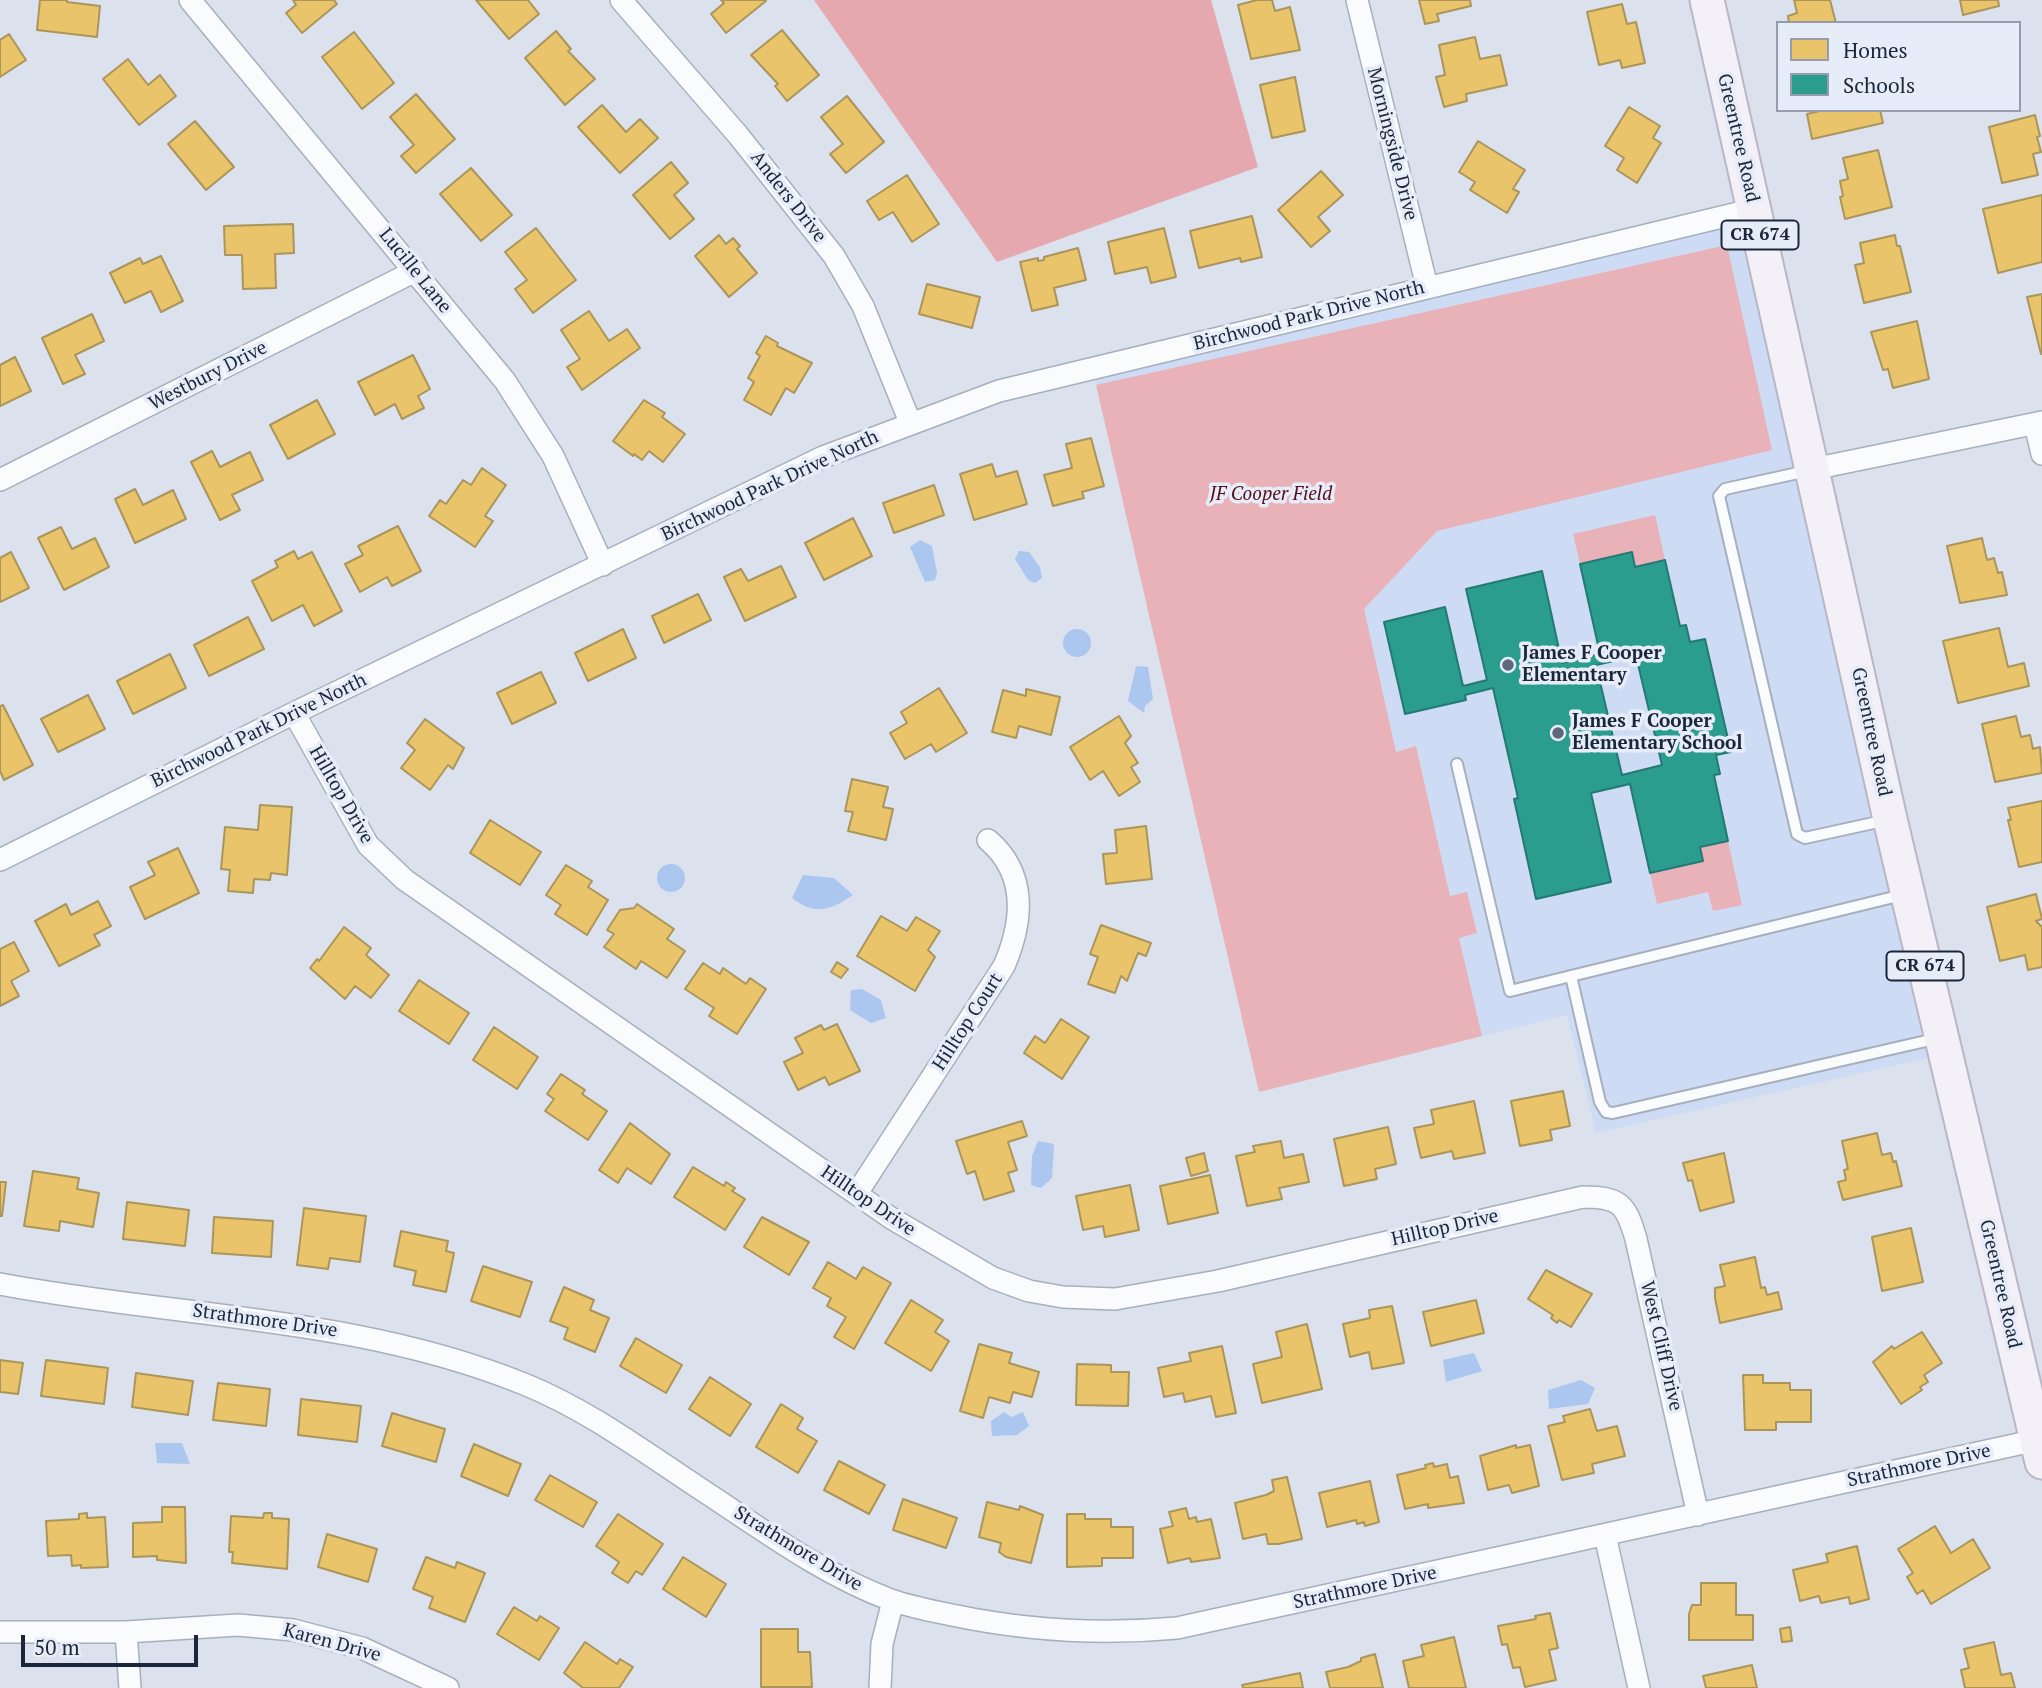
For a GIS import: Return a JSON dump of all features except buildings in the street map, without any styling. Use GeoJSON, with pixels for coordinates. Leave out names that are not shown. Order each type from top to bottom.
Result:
{"type":"FeatureCollection","features":[{"type":"Feature","properties":{"kind":"main road","name":"Greentree Road"},"geometry":{"type":"LineString","coordinates":[[1707,0],[1890,819],[2039,1451]]}},
{"type":"Feature","properties":{"kind":"street","name":"Lucille Lane"},"geometry":{"type":"LineString","coordinates":[[190,0],[505,381],[553,456],[603,565]]}},
{"type":"Feature","properties":{"kind":"street","name":"Anders Drive"},"geometry":{"type":"LineString","coordinates":[[621,0],[738,135],[834,256],[863,306],[910,422]]}},
{"type":"Feature","properties":{"kind":"street","name":"Morningside Drive"},"geometry":{"type":"LineString","coordinates":[[1357,0],[1427,287]]}},
{"type":"Feature","properties":{"kind":"street","name":"Birchwood Park Drive North"},"geometry":{"type":"LineString","coordinates":[[0,860],[294,713],[823,457],[910,422],[999,391],[1755,209]]}},
{"type":"Feature","properties":{"kind":"street","name":"Westbury Drive"},"geometry":{"type":"LineString","coordinates":[[0,480],[415,271]]}},
{"type":"Feature","properties":{"kind":"street"},"geometry":{"type":"LineString","coordinates":[[1813,469],[2039,423],[2042,454]]}},
{"type":"Feature","properties":{"kind":"street","name":"Hilltop Drive"},"geometry":{"type":"LineString","coordinates":[[294,713],[369,845],[380,859],[465,925],[857,1194],[929,1242],[993,1278],[1029,1292],[1063,1297],[1115,1299],[1217,1281],[1583,1197],[1599,1197]]}},
{"type":"Feature","properties":{"kind":"street","name":"Hilltop Court"},"geometry":{"type":"LineString","coordinates":[[857,1194],[1004,966],[1014,943],[1018,918],[1015,878],[1007,858],[988,840]]}},
{"type":"Feature","properties":{"kind":"street","name":"West Cliff Drive"},"geometry":{"type":"LineString","coordinates":[[1599,1197],[1609,1197],[1619,1203],[1631,1221],[1699,1515]]}},
{"type":"Feature","properties":{"kind":"street","name":"Strathmore Drive"},"geometry":{"type":"LineString","coordinates":[[0,1284],[322,1328],[400,1344],[522,1383],[575,1407],[823,1567],[893,1601],[996,1624],[1045,1631],[1125,1633],[1177,1628],[1699,1515],[2039,1451]]}},
{"type":"Feature","properties":{"kind":"street"},"geometry":{"type":"LineString","coordinates":[[1605,1535],[1639,1688]]}},
{"type":"Feature","properties":{"kind":"street"},"geometry":{"type":"LineString","coordinates":[[880,1688],[882,1644],[893,1601]]}},
{"type":"Feature","properties":{"kind":"street","name":"Karen Drive"},"geometry":{"type":"LineString","coordinates":[[0,1632],[126,1632],[238,1625],[293,1630],[362,1648],[448,1688]]}},
{"type":"Feature","properties":{"kind":"street"},"geometry":{"type":"LineString","coordinates":[[126,1632],[130,1688]]}},
{"type":"Feature","properties":{"kind":"lane"},"geometry":{"type":"LineString","coordinates":[[1813,469],[1725,489],[1719,496],[1797,834],[1805,838],[1890,819]]}},
{"type":"Feature","properties":{"kind":"lane"},"geometry":{"type":"LineString","coordinates":[[1457,764],[1510,991],[1908,894]]}},
{"type":"Feature","properties":{"kind":"lane"},"geometry":{"type":"LineString","coordinates":[[1571,976],[1602,1107],[1613,1113],[1942,1038]]}},
{"type":"Feature","properties":{"kind":"shaded area"},"geometry":{"type":"Polygon","coordinates":[[[814,0],[1211,0],[1258,167],[997,262],[814,0]]]}},
{"type":"Feature","properties":{"kind":"shaded area","name":"James F Cooper Elementary"},"geometry":{"type":"Polygon","coordinates":[[[1755,209],[1946,1054],[1596,1133],[1567,1015],[1259,1092],[1093,368],[1755,209]]]}},
{"type":"Feature","properties":{"kind":"green space","name":"JF Cooper Field"},"geometry":{"type":"Polygon","coordinates":[[[1727,245],[1772,450],[1437,531],[1364,609],[1396,752],[1416,746],[1450,896],[1467,892],[1477,933],[1459,938],[1482,1036],[1259,1092],[1096,385],[1727,245]]]}},
{"type":"Feature","properties":{"kind":"green space"},"geometry":{"type":"Polygon","coordinates":[[[1655,515],[1665,560],[1635,567],[1631,552],[1580,564],[1573,534],[1655,515]]]}},
{"type":"Feature","properties":{"kind":"green space"},"geometry":{"type":"Polygon","coordinates":[[[1728,841],[1742,905],[1713,911],[1708,892],[1657,904],[1650,873],[1703,861],[1700,847],[1728,841]]]}},
{"type":"Feature","properties":{"kind":"water"},"geometry":{"type":"Polygon","coordinates":[[[920,540],[932,546],[937,573],[935,580],[925,582],[910,547],[920,540]]]}},
{"type":"Feature","properties":{"kind":"water"},"geometry":{"type":"Polygon","coordinates":[[[1019,551],[1029,552],[1040,567],[1042,578],[1035,583],[1028,580],[1015,559],[1019,551]]]}},
{"type":"Feature","properties":{"kind":"water"},"geometry":{"type":"Polygon","coordinates":[[[1077,629],[1087,633],[1091,643],[1087,653],[1077,657],[1067,653],[1063,643],[1067,633],[1077,629]]]}},
{"type":"Feature","properties":{"kind":"water"},"geometry":{"type":"Polygon","coordinates":[[[1136,666],[1148,667],[1153,699],[1145,706],[1144,713],[1128,701],[1136,666]]]}},
{"type":"Feature","properties":{"kind":"water"},"geometry":{"type":"Polygon","coordinates":[[[671,864],[681,868],[685,878],[681,888],[671,892],[661,888],[657,878],[661,868],[671,864]]]}},
{"type":"Feature","properties":{"kind":"water"},"geometry":{"type":"Polygon","coordinates":[[[803,875],[834,878],[853,895],[823,909],[800,904],[792,898],[803,875]]]}},
{"type":"Feature","properties":{"kind":"water"},"geometry":{"type":"Polygon","coordinates":[[[862,989],[881,1000],[886,1018],[871,1023],[850,1010],[851,990],[862,989]]]}},
{"type":"Feature","properties":{"kind":"water"},"geometry":{"type":"Polygon","coordinates":[[[1038,1141],[1054,1144],[1052,1178],[1041,1188],[1031,1185],[1032,1156],[1038,1141]]]}},
{"type":"Feature","properties":{"kind":"water"},"geometry":{"type":"Polygon","coordinates":[[[1474,1353],[1482,1371],[1446,1382],[1443,1360],[1474,1353]]]}},
{"type":"Feature","properties":{"kind":"water"},"geometry":{"type":"Polygon","coordinates":[[[1581,1380],[1595,1388],[1588,1404],[1549,1409],[1548,1390],[1581,1380]]]}},
{"type":"Feature","properties":{"kind":"water"},"geometry":{"type":"Polygon","coordinates":[[[1004,1412],[1011,1417],[1023,1412],[1029,1426],[1017,1435],[992,1436],[991,1421],[1004,1412]]]}},
{"type":"Feature","properties":{"kind":"water"},"geometry":{"type":"Polygon","coordinates":[[[155,1443],[182,1443],[190,1464],[157,1463],[155,1443]]]}},
{"type":"Feature","properties":{"kind":"place","name":"James F Cooper Elementary"},"geometry":{"type":"Point","coordinates":[1508,665]}},
{"type":"Feature","properties":{"kind":"place","name":"James F Cooper Elementary School"},"geometry":{"type":"Point","coordinates":[1558,733]}}]}
